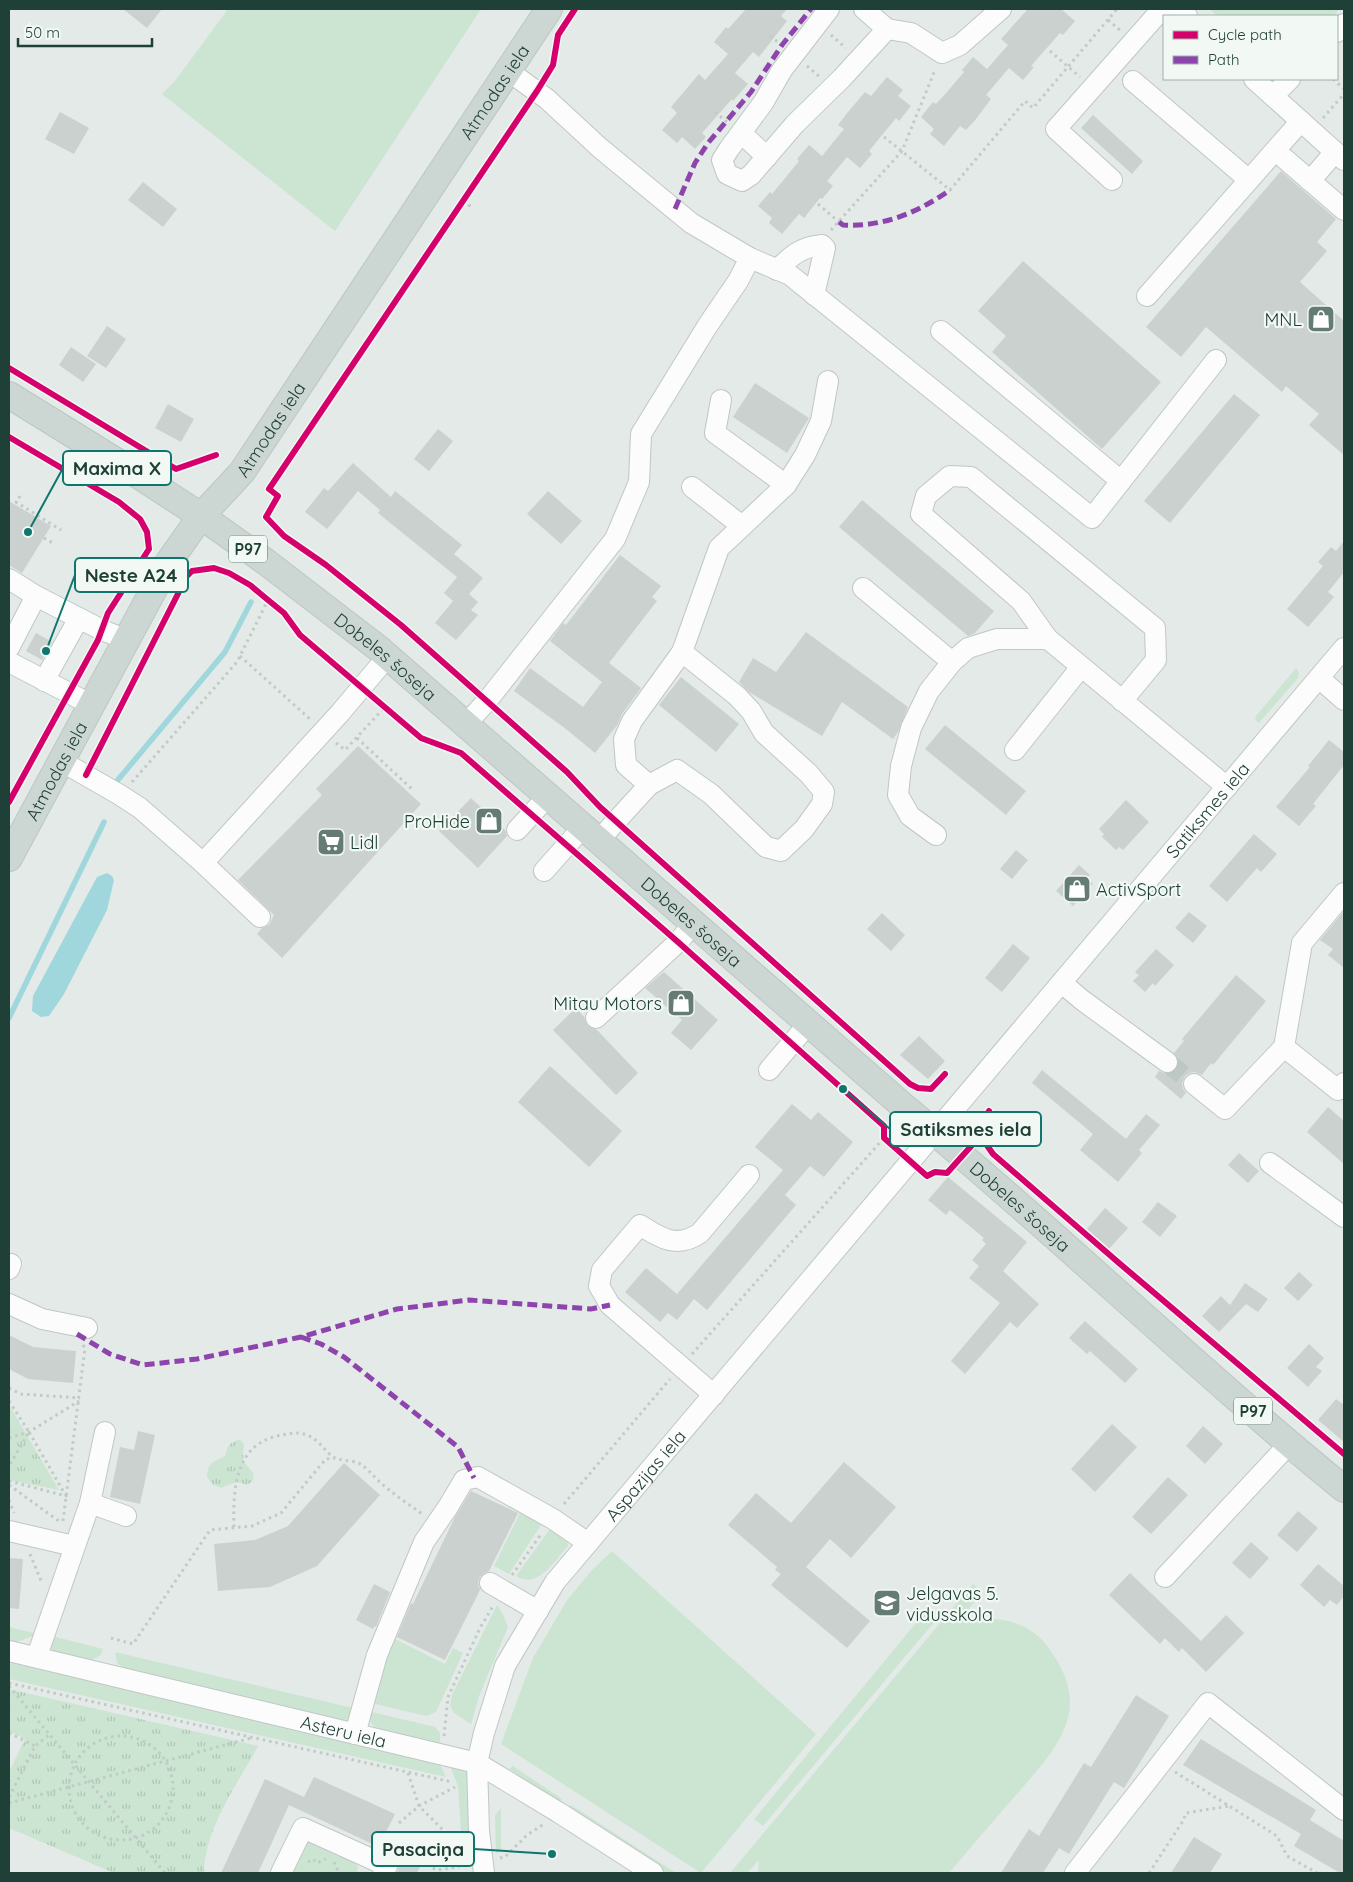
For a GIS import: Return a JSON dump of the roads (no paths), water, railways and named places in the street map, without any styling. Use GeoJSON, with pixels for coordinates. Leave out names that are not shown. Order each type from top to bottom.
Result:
{"type":"FeatureCollection","features":[{"type":"Feature","properties":{"kind":"main road","name":"Atmodas iela"},"geometry":{"type":"LineString","coordinates":[[9,858],[168,564],[201,516],[242,472],[549,9]]}},
{"type":"Feature","properties":{"kind":"main road","name":"Dobeles šoseja"},"geometry":{"type":"LineString","coordinates":[[9,395],[138,474],[201,516],[266,562],[388,656],[809,1023],[977,1166],[1344,1489]]}},
{"type":"Feature","properties":{"kind":"street"},"geometry":{"type":"LineString","coordinates":[[864,9],[887,29],[911,33],[942,53],[960,45],[1001,9]]}},
{"type":"Feature","properties":{"kind":"street"},"geometry":{"type":"LineString","coordinates":[[1112,180],[1056,129],[1162,9]]}},
{"type":"Feature","properties":{"kind":"street"},"geometry":{"type":"LineString","coordinates":[[824,16],[782,70],[763,103],[735,128],[722,160],[727,174],[742,181],[751,176],[795,124],[887,29]]}},
{"type":"Feature","properties":{"kind":"street"},"geometry":{"type":"LineString","coordinates":[[507,70],[547,100],[600,148],[691,223],[750,258],[790,275],[1092,518],[1216,360]]}},
{"type":"Feature","properties":{"kind":"street"},"geometry":{"type":"LineString","coordinates":[[1255,80],[1340,156],[1310,181]]}},
{"type":"Feature","properties":{"kind":"street"},"geometry":{"type":"LineString","coordinates":[[1273,96],[1289,80]]}},
{"type":"Feature","properties":{"kind":"street"},"geometry":{"type":"LineString","coordinates":[[1133,81],[1249,180]]}},
{"type":"Feature","properties":{"kind":"street"},"geometry":{"type":"LineString","coordinates":[[1147,296],[1249,180],[1306,126]]}},
{"type":"Feature","properties":{"kind":"street"},"geometry":{"type":"LineString","coordinates":[[735,128],[767,157]]}},
{"type":"Feature","properties":{"kind":"street"},"geometry":{"type":"LineString","coordinates":[[1285,159],[1344,210]]}},
{"type":"Feature","properties":{"kind":"street"},"geometry":{"type":"LineString","coordinates":[[777,270],[794,253],[813,246],[822,245],[825,248],[824,259],[814,295]]}},
{"type":"Feature","properties":{"kind":"street"},"geometry":{"type":"LineString","coordinates":[[467,723],[487,701],[583,565],[615,539],[639,482],[641,434],[708,325],[738,281],[750,258]]}},
{"type":"Feature","properties":{"kind":"street"},"geometry":{"type":"LineString","coordinates":[[941,331],[1121,481]]}},
{"type":"Feature","properties":{"kind":"street"},"geometry":{"type":"LineString","coordinates":[[649,785],[626,765],[624,739],[632,721],[682,652],[719,548],[786,485],[805,454],[821,421],[828,381]]}},
{"type":"Feature","properties":{"kind":"street"},"geometry":{"type":"LineString","coordinates":[[721,400],[715,433],[786,485]]}},
{"type":"Feature","properties":{"kind":"street"},"geometry":{"type":"LineString","coordinates":[[1122,701],[1156,660],[1155,628],[971,478],[950,476],[926,496],[921,514],[1021,601],[1048,639],[1122,701],[1227,787]]}},
{"type":"Feature","properties":{"kind":"street"},"geometry":{"type":"LineString","coordinates":[[692,488],[742,526]]}},
{"type":"Feature","properties":{"kind":"street"},"geometry":{"type":"LineString","coordinates":[[9,579],[36,596],[127,640]]}},
{"type":"Feature","properties":{"kind":"street"},"geometry":{"type":"LineString","coordinates":[[863,588],[952,662]]}},
{"type":"Feature","properties":{"kind":"street"},"geometry":{"type":"LineString","coordinates":[[9,648],[36,596]]}},
{"type":"Feature","properties":{"kind":"street"},"geometry":{"type":"LineString","coordinates":[[44,682],[79,618]]}},
{"type":"Feature","properties":{"kind":"street"},"geometry":{"type":"LineString","coordinates":[[936,835],[910,816],[898,795],[901,766],[911,728],[929,691],[952,662],[968,648],[997,638],[1048,639]]}},
{"type":"Feature","properties":{"kind":"street","name":"Satiksmes iela"},"geometry":{"type":"LineString","coordinates":[[935,1132],[1344,648]]}},
{"type":"Feature","properties":{"kind":"street"},"geometry":{"type":"LineString","coordinates":[[544,871],[649,785],[677,770],[711,794],[766,846],[782,851],[804,829],[822,804],[824,792],[809,774],[764,733],[738,696],[682,652]]}},
{"type":"Feature","properties":{"kind":"street"},"geometry":{"type":"LineString","coordinates":[[203,863],[323,731],[388,656]]}},
{"type":"Feature","properties":{"kind":"street"},"geometry":{"type":"LineString","coordinates":[[9,662],[44,682],[92,705]]}},
{"type":"Feature","properties":{"kind":"street"},"geometry":{"type":"LineString","coordinates":[[1015,750],[1081,667]]}},
{"type":"Feature","properties":{"kind":"street"},"geometry":{"type":"LineString","coordinates":[[1318,678],[1344,700]]}},
{"type":"Feature","properties":{"kind":"street"},"geometry":{"type":"LineString","coordinates":[[61,762],[120,794],[140,808],[203,863],[260,917]]}},
{"type":"Feature","properties":{"kind":"street"},"geometry":{"type":"LineString","coordinates":[[517,830],[549,795]]}},
{"type":"Feature","properties":{"kind":"street"},"geometry":{"type":"LineString","coordinates":[[1194,1084],[1225,1109],[1284,1047],[1302,944],[1344,893]]}},
{"type":"Feature","properties":{"kind":"street"},"geometry":{"type":"LineString","coordinates":[[596,1018],[678,942],[694,923]]}},
{"type":"Feature","properties":{"kind":"street"},"geometry":{"type":"LineString","coordinates":[[1062,982],[1082,1000],[1166,1062]]}},
{"type":"Feature","properties":{"kind":"street"},"geometry":{"type":"LineString","coordinates":[[769,1070],[809,1023]]}},
{"type":"Feature","properties":{"kind":"street"},"geometry":{"type":"LineString","coordinates":[[1284,1047],[1338,1090],[1344,1083]]}},
{"type":"Feature","properties":{"kind":"street","name":"Aspazijas iela"},"geometry":{"type":"LineString","coordinates":[[484,1873],[479,1831],[477,1763],[484,1733],[506,1666],[555,1582],[935,1132]]}},
{"type":"Feature","properties":{"kind":"street"},"geometry":{"type":"LineString","coordinates":[[1270,1162],[1344,1217]]}},
{"type":"Feature","properties":{"kind":"street"},"geometry":{"type":"LineString","coordinates":[[714,1395],[610,1305],[598,1286],[602,1270],[640,1225],[658,1236],[672,1241],[690,1240],[700,1234],[749,1175]]}},
{"type":"Feature","properties":{"kind":"street"},"geometry":{"type":"LineString","coordinates":[[9,1304],[84,1335]]}},
{"type":"Feature","properties":{"kind":"street"},"geometry":{"type":"LineString","coordinates":[[37,1656],[90,1503],[105,1432]]}},
{"type":"Feature","properties":{"kind":"street"},"geometry":{"type":"LineString","coordinates":[[1165,1576],[1290,1443]]}},
{"type":"Feature","properties":{"kind":"street"},"geometry":{"type":"LineString","coordinates":[[355,1734],[377,1655],[424,1542],[464,1480],[478,1477],[553,1519],[588,1543]]}},
{"type":"Feature","properties":{"kind":"street"},"geometry":{"type":"LineString","coordinates":[[90,1503],[126,1516]]}},
{"type":"Feature","properties":{"kind":"street"},"geometry":{"type":"LineString","coordinates":[[9,1532],[74,1546]]}},
{"type":"Feature","properties":{"kind":"street"},"geometry":{"type":"LineString","coordinates":[[497,1586],[538,1611]]}},
{"type":"Feature","properties":{"kind":"street","name":"Asteru iela"},"geometry":{"type":"LineString","coordinates":[[9,1651],[37,1656],[477,1763],[653,1873]]}},
{"type":"Feature","properties":{"kind":"street"},"geometry":{"type":"LineString","coordinates":[[1075,1873],[1208,1703],[1344,1810]]}},
{"type":"Feature","properties":{"kind":"street"},"geometry":{"type":"LineString","coordinates":[[282,1873],[303,1828],[387,1866],[383,1873]]}},
{"type":"Feature","properties":{"kind":"water"},"geometry":{"type":"Polygon","coordinates":[[[107,873],[114,880],[107,910],[64,994],[49,1016],[41,1017],[32,1011],[33,996],[97,877],[107,873]]]}},
{"type":"Feature","properties":{"kind":"waterway"},"geometry":{"type":"LineString","coordinates":[[117,781],[225,652],[251,602]]}},
{"type":"Feature","properties":{"kind":"waterway"},"geometry":{"type":"LineString","coordinates":[[9,1018],[104,822]]}},
{"type":"Feature","properties":{"kind":"tunnel"},"geometry":{"type":"LineString","coordinates":[[1167,1062],[1194,1084]]}},
{"type":"Feature","properties":{"kind":"place","name":"MNL"},"geometry":{"type":"Point","coordinates":[1321,319]}},
{"type":"Feature","properties":{"kind":"place","name":"Maxima X"},"geometry":{"type":"Point","coordinates":[28,532]}},
{"type":"Feature","properties":{"kind":"place","name":"Neste A24"},"geometry":{"type":"Point","coordinates":[46,651]}},
{"type":"Feature","properties":{"kind":"place","name":"ProHide"},"geometry":{"type":"Point","coordinates":[489,821]}},
{"type":"Feature","properties":{"kind":"place","name":"Lidl"},"geometry":{"type":"Point","coordinates":[331,842]}},
{"type":"Feature","properties":{"kind":"place","name":"ActivSport"},"geometry":{"type":"Point","coordinates":[1077,889]}},
{"type":"Feature","properties":{"kind":"place","name":"Mitau Motors"},"geometry":{"type":"Point","coordinates":[681,1003]}},
{"type":"Feature","properties":{"kind":"place","name":"Satiksmes iela"},"geometry":{"type":"Point","coordinates":[843,1089]}},
{"type":"Feature","properties":{"kind":"place","name":"Jelgavas 5. vidusskola"},"geometry":{"type":"Point","coordinates":[887,1603]}},
{"type":"Feature","properties":{"kind":"place","name":"Pasaciņa"},"geometry":{"type":"Point","coordinates":[552,1854]}}]}
